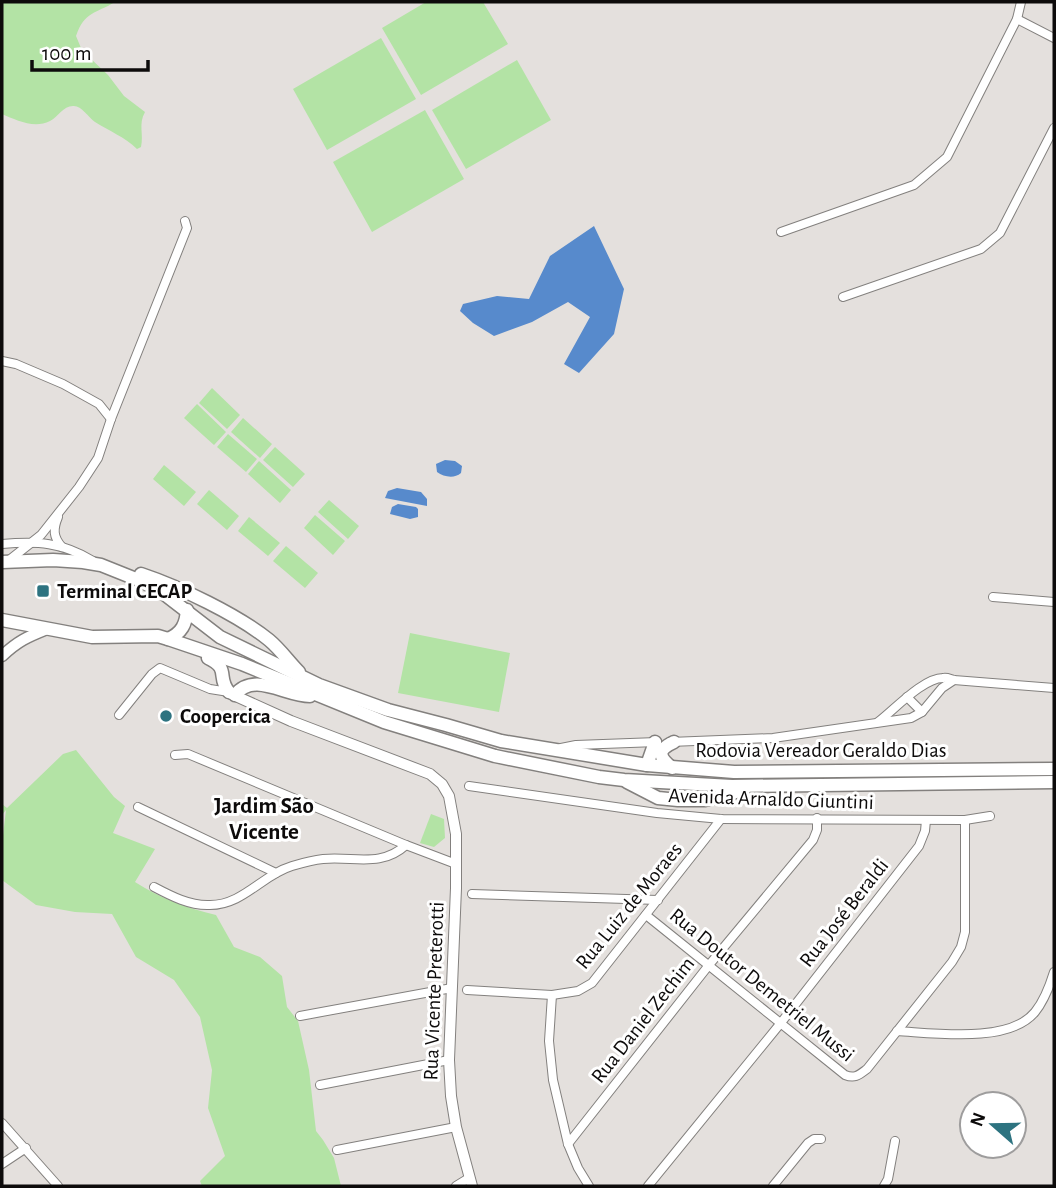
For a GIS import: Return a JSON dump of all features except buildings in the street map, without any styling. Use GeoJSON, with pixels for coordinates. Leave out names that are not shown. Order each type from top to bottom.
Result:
{"type":"FeatureCollection","features":[{"type":"Feature","properties":{"kind":"main road","name":"Rodovia Vereador Geraldo Dias"},"geometry":{"type":"LineString","coordinates":[[4,562],[71,560],[116,570],[159,590],[220,638],[304,678],[388,710],[501,741],[647,765],[734,772],[1054,769]]}},
{"type":"Feature","properties":{"kind":"main road"},"geometry":{"type":"LineString","coordinates":[[116,570],[139,573],[160,580],[232,616],[269,640],[304,678]]}},
{"type":"Feature","properties":{"kind":"main road"},"geometry":{"type":"LineString","coordinates":[[168,639],[181,632],[187,610]]}},
{"type":"Feature","properties":{"kind":"main road","name":"Rodovia Vereador Geraldo Dias"},"geometry":{"type":"LineString","coordinates":[[2,620],[92,637],[158,636],[242,664],[384,722],[495,756],[618,780],[758,786],[1054,782]]}},
{"type":"Feature","properties":{"kind":"main road"},"geometry":{"type":"LineString","coordinates":[[2,656],[26,637],[47,629]]}},
{"type":"Feature","properties":{"kind":"main road"},"geometry":{"type":"LineString","coordinates":[[193,648],[221,666],[223,686],[232,694],[252,684],[299,696],[316,695]]}},
{"type":"Feature","properties":{"kind":"main road"},"geometry":{"type":"LineString","coordinates":[[647,765],[655,742]]}},
{"type":"Feature","properties":{"kind":"main road"},"geometry":{"type":"LineString","coordinates":[[672,768],[663,761],[661,755],[662,750],[674,742]]}},
{"type":"Feature","properties":{"kind":"main road"},"geometry":{"type":"LineString","coordinates":[[566,771],[584,766],[589,755]]}},
{"type":"Feature","properties":{"kind":"main road"},"geometry":{"type":"LineString","coordinates":[[622,760],[613,772],[618,780],[678,807],[758,786]]}},
{"type":"Feature","properties":{"kind":"street"},"geometry":{"type":"LineString","coordinates":[[781,232],[914,185],[947,157],[1017,19],[1021,2]]}},
{"type":"Feature","properties":{"kind":"street"},"geometry":{"type":"LineString","coordinates":[[1017,19],[1054,38]]}},
{"type":"Feature","properties":{"kind":"street"},"geometry":{"type":"LineString","coordinates":[[843,297],[981,249],[1000,233],[1054,128]]}},
{"type":"Feature","properties":{"kind":"street"},"geometry":{"type":"LineString","coordinates":[[4,562],[33,542],[61,511],[98,458],[187,228],[185,221]]}},
{"type":"Feature","properties":{"kind":"street"},"geometry":{"type":"LineString","coordinates":[[2,361],[16,364],[63,384],[99,404],[111,419]]}},
{"type":"Feature","properties":{"kind":"street"},"geometry":{"type":"LineString","coordinates":[[61,511],[54,536],[63,548]]}},
{"type":"Feature","properties":{"kind":"street"},"geometry":{"type":"LineString","coordinates":[[2,544],[33,542],[63,548],[79,552],[99,565]]}},
{"type":"Feature","properties":{"kind":"street"},"geometry":{"type":"LineString","coordinates":[[993,597],[1054,602]]}},
{"type":"Feature","properties":{"kind":"street"},"geometry":{"type":"LineString","coordinates":[[119,715],[160,668],[210,689],[232,694]]}},
{"type":"Feature","properties":{"kind":"street"},"geometry":{"type":"LineString","coordinates":[[877,722],[925,684],[941,677],[1054,688]]}},
{"type":"Feature","properties":{"kind":"street"},"geometry":{"type":"LineString","coordinates":[[550,750],[576,745],[773,738],[900,720],[922,712],[942,688],[954,680]]}},
{"type":"Feature","properties":{"kind":"street","name":"Rua Vicente Preterotti"},"geometry":{"type":"LineString","coordinates":[[232,694],[430,774],[442,784],[449,796],[456,834],[449,1060],[451,1096],[456,1127],[471,1182]]}},
{"type":"Feature","properties":{"kind":"street"},"geometry":{"type":"LineString","coordinates":[[907,697],[922,712]]}},
{"type":"Feature","properties":{"kind":"street"},"geometry":{"type":"LineString","coordinates":[[175,755],[188,754],[456,864]]}},
{"type":"Feature","properties":{"kind":"street","name":"Avenida Arnaldo Giuntini"},"geometry":{"type":"LineString","coordinates":[[469,786],[657,813],[678,807],[721,818],[965,820],[990,816]]}},
{"type":"Feature","properties":{"kind":"street"},"geometry":{"type":"LineString","coordinates":[[657,813],[658,798]]}},
{"type":"Feature","properties":{"kind":"street"},"geometry":{"type":"LineString","coordinates":[[138,807],[276,873]]}},
{"type":"Feature","properties":{"kind":"street","name":"Rua Luiz de Moraes"},"geometry":{"type":"LineString","coordinates":[[467,990],[552,995],[578,991],[592,983],[721,818]]}},
{"type":"Feature","properties":{"kind":"street","name":"Rua Daniel Zechim"},"geometry":{"type":"LineString","coordinates":[[568,1144],[709,965],[813,840],[817,830],[817,818]]}},
{"type":"Feature","properties":{"kind":"street","name":"Rua José Beraldi"},"geometry":{"type":"LineString","coordinates":[[648,1186],[780,1024],[919,846],[926,831],[926,820]]}},
{"type":"Feature","properties":{"kind":"street","name":"Rua Doutor Demetriel Mussi"},"geometry":{"type":"LineString","coordinates":[[646,915],[845,1075],[857,1077],[867,1069],[961,947],[965,932],[965,820]]}},
{"type":"Feature","properties":{"kind":"street"},"geometry":{"type":"LineString","coordinates":[[154,887],[193,904],[221,904],[242,896],[276,873],[292,866],[324,859],[378,860],[397,853],[406,845]]}},
{"type":"Feature","properties":{"kind":"street"},"geometry":{"type":"LineString","coordinates":[[472,894],[658,900]]}},
{"type":"Feature","properties":{"kind":"street"},"geometry":{"type":"LineString","coordinates":[[897,1031],[943,1034],[1005,1030],[1021,1024],[1035,1012],[1054,972]]}},
{"type":"Feature","properties":{"kind":"street"},"geometry":{"type":"LineString","coordinates":[[300,1016],[452,988]]}},
{"type":"Feature","properties":{"kind":"street"},"geometry":{"type":"LineString","coordinates":[[552,995],[549,1041],[553,1080],[568,1144],[589,1186]]}},
{"type":"Feature","properties":{"kind":"street"},"geometry":{"type":"LineString","coordinates":[[320,1085],[449,1060]]}},
{"type":"Feature","properties":{"kind":"street"},"geometry":{"type":"LineString","coordinates":[[2,1123],[58,1186]]}},
{"type":"Feature","properties":{"kind":"street"},"geometry":{"type":"LineString","coordinates":[[337,1150],[456,1127]]}},
{"type":"Feature","properties":{"kind":"street"},"geometry":{"type":"LineString","coordinates":[[774,1186],[808,1143],[821,1139]]}},
{"type":"Feature","properties":{"kind":"street"},"geometry":{"type":"LineString","coordinates":[[884,1186],[888,1179],[895,1141]]}},
{"type":"Feature","properties":{"kind":"street"},"geometry":{"type":"LineString","coordinates":[[2,1164],[26,1148]]}},
{"type":"Feature","properties":{"kind":"street"},"geometry":{"type":"LineString","coordinates":[[456,1186],[471,1182]]}},
{"type":"Feature","properties":{"kind":"green space"},"geometry":{"type":"Polygon","coordinates":[[[2,2],[115,2],[87,17],[76,36],[81,48],[124,96],[145,112],[141,147],[137,149],[95,122],[76,106],[69,106],[50,121],[38,124],[25,123],[2,114],[2,2]]]}},
{"type":"Feature","properties":{"kind":"green space"},"geometry":{"type":"Polygon","coordinates":[[[426,2],[483,2],[508,44],[421,95],[382,28],[426,2]]]}},
{"type":"Feature","properties":{"kind":"green space"},"geometry":{"type":"Polygon","coordinates":[[[381,38],[416,99],[327,150],[293,89],[381,38]]]}},
{"type":"Feature","properties":{"kind":"green space"},"geometry":{"type":"Polygon","coordinates":[[[517,60],[551,120],[466,169],[432,110],[517,60]]]}},
{"type":"Feature","properties":{"kind":"green space"},"geometry":{"type":"Polygon","coordinates":[[[425,110],[464,179],[372,232],[333,162],[425,110]]]}},
{"type":"Feature","properties":{"kind":"green space"},"geometry":{"type":"Polygon","coordinates":[[[212,388],[240,415],[227,429],[199,403],[212,388]]]}},
{"type":"Feature","properties":{"kind":"green space"},"geometry":{"type":"Polygon","coordinates":[[[197,404],[226,432],[214,445],[184,418],[197,404]]]}},
{"type":"Feature","properties":{"kind":"green space"},"geometry":{"type":"Polygon","coordinates":[[[243,418],[272,444],[260,458],[231,432],[243,418]]]}},
{"type":"Feature","properties":{"kind":"green space"},"geometry":{"type":"Polygon","coordinates":[[[228,434],[257,459],[246,472],[217,447],[228,434]]]}},
{"type":"Feature","properties":{"kind":"green space"},"geometry":{"type":"Polygon","coordinates":[[[275,447],[305,474],[293,487],[263,460],[275,447]]]}},
{"type":"Feature","properties":{"kind":"green space"},"geometry":{"type":"Polygon","coordinates":[[[259,461],[291,490],[280,503],[248,474],[259,461]]]}},
{"type":"Feature","properties":{"kind":"green space"},"geometry":{"type":"Polygon","coordinates":[[[164,465],[196,492],[184,506],[153,479],[164,465]]]}},
{"type":"Feature","properties":{"kind":"green space"},"geometry":{"type":"Polygon","coordinates":[[[209,490],[239,516],[227,530],[197,504],[209,490]]]}},
{"type":"Feature","properties":{"kind":"green space"},"geometry":{"type":"Polygon","coordinates":[[[329,500],[359,526],[348,539],[318,512],[329,500]]]}},
{"type":"Feature","properties":{"kind":"green space"},"geometry":{"type":"Polygon","coordinates":[[[315,515],[345,541],[333,555],[304,528],[315,515]]]}},
{"type":"Feature","properties":{"kind":"green space"},"geometry":{"type":"Polygon","coordinates":[[[249,517],[280,543],[268,556],[238,531],[249,517]]]}},
{"type":"Feature","properties":{"kind":"green space"},"geometry":{"type":"Polygon","coordinates":[[[286,546],[318,573],[305,588],[273,561],[286,546]]]}},
{"type":"Feature","properties":{"kind":"green space"},"geometry":{"type":"Polygon","coordinates":[[[410,633],[510,653],[499,712],[398,693],[410,633]]]}},
{"type":"Feature","properties":{"kind":"green space"},"geometry":{"type":"Polygon","coordinates":[[[76,750],[114,797],[125,806],[113,833],[155,849],[135,882],[174,902],[216,915],[234,947],[260,957],[282,976],[287,1007],[298,1021],[309,1070],[316,1131],[334,1158],[341,1186],[202,1186],[200,1181],[225,1156],[208,1108],[212,1070],[200,1017],[174,980],[136,957],[112,914],[75,912],[36,905],[2,880],[6,810],[2,815],[2,804],[7,808],[63,754],[76,750]]]}},
{"type":"Feature","properties":{"kind":"green space"},"geometry":{"type":"Polygon","coordinates":[[[431,814],[444,819],[445,838],[434,847],[420,843],[431,814]]]}},
{"type":"Feature","properties":{"kind":"water"},"geometry":{"type":"Polygon","coordinates":[[[594,226],[624,289],[614,334],[579,373],[564,364],[590,317],[568,302],[532,322],[494,336],[460,311],[463,304],[497,296],[529,299],[550,256],[594,226]]]}},
{"type":"Feature","properties":{"kind":"water"},"geometry":{"type":"Polygon","coordinates":[[[445,460],[455,461],[462,466],[461,473],[449,477],[437,472],[436,464],[445,460]]]}},
{"type":"Feature","properties":{"kind":"water"},"geometry":{"type":"Polygon","coordinates":[[[397,488],[421,492],[427,499],[427,506],[385,498],[388,491],[397,488]]]}},
{"type":"Feature","properties":{"kind":"water"},"geometry":{"type":"Polygon","coordinates":[[[398,504],[416,507],[418,517],[410,519],[390,514],[392,507],[398,504]]]}},
{"type":"Feature","properties":{"kind":"place","name":"Terminal CECAP"},"geometry":{"type":"Point","coordinates":[43,591]}},
{"type":"Feature","properties":{"kind":"place","name":"Coopercica"},"geometry":{"type":"Point","coordinates":[166,716]}},
{"type":"Feature","properties":{"kind":"district","name":"Jardim São Vicente"},"geometry":{"type":"Point","coordinates":[264,819]}}]}
